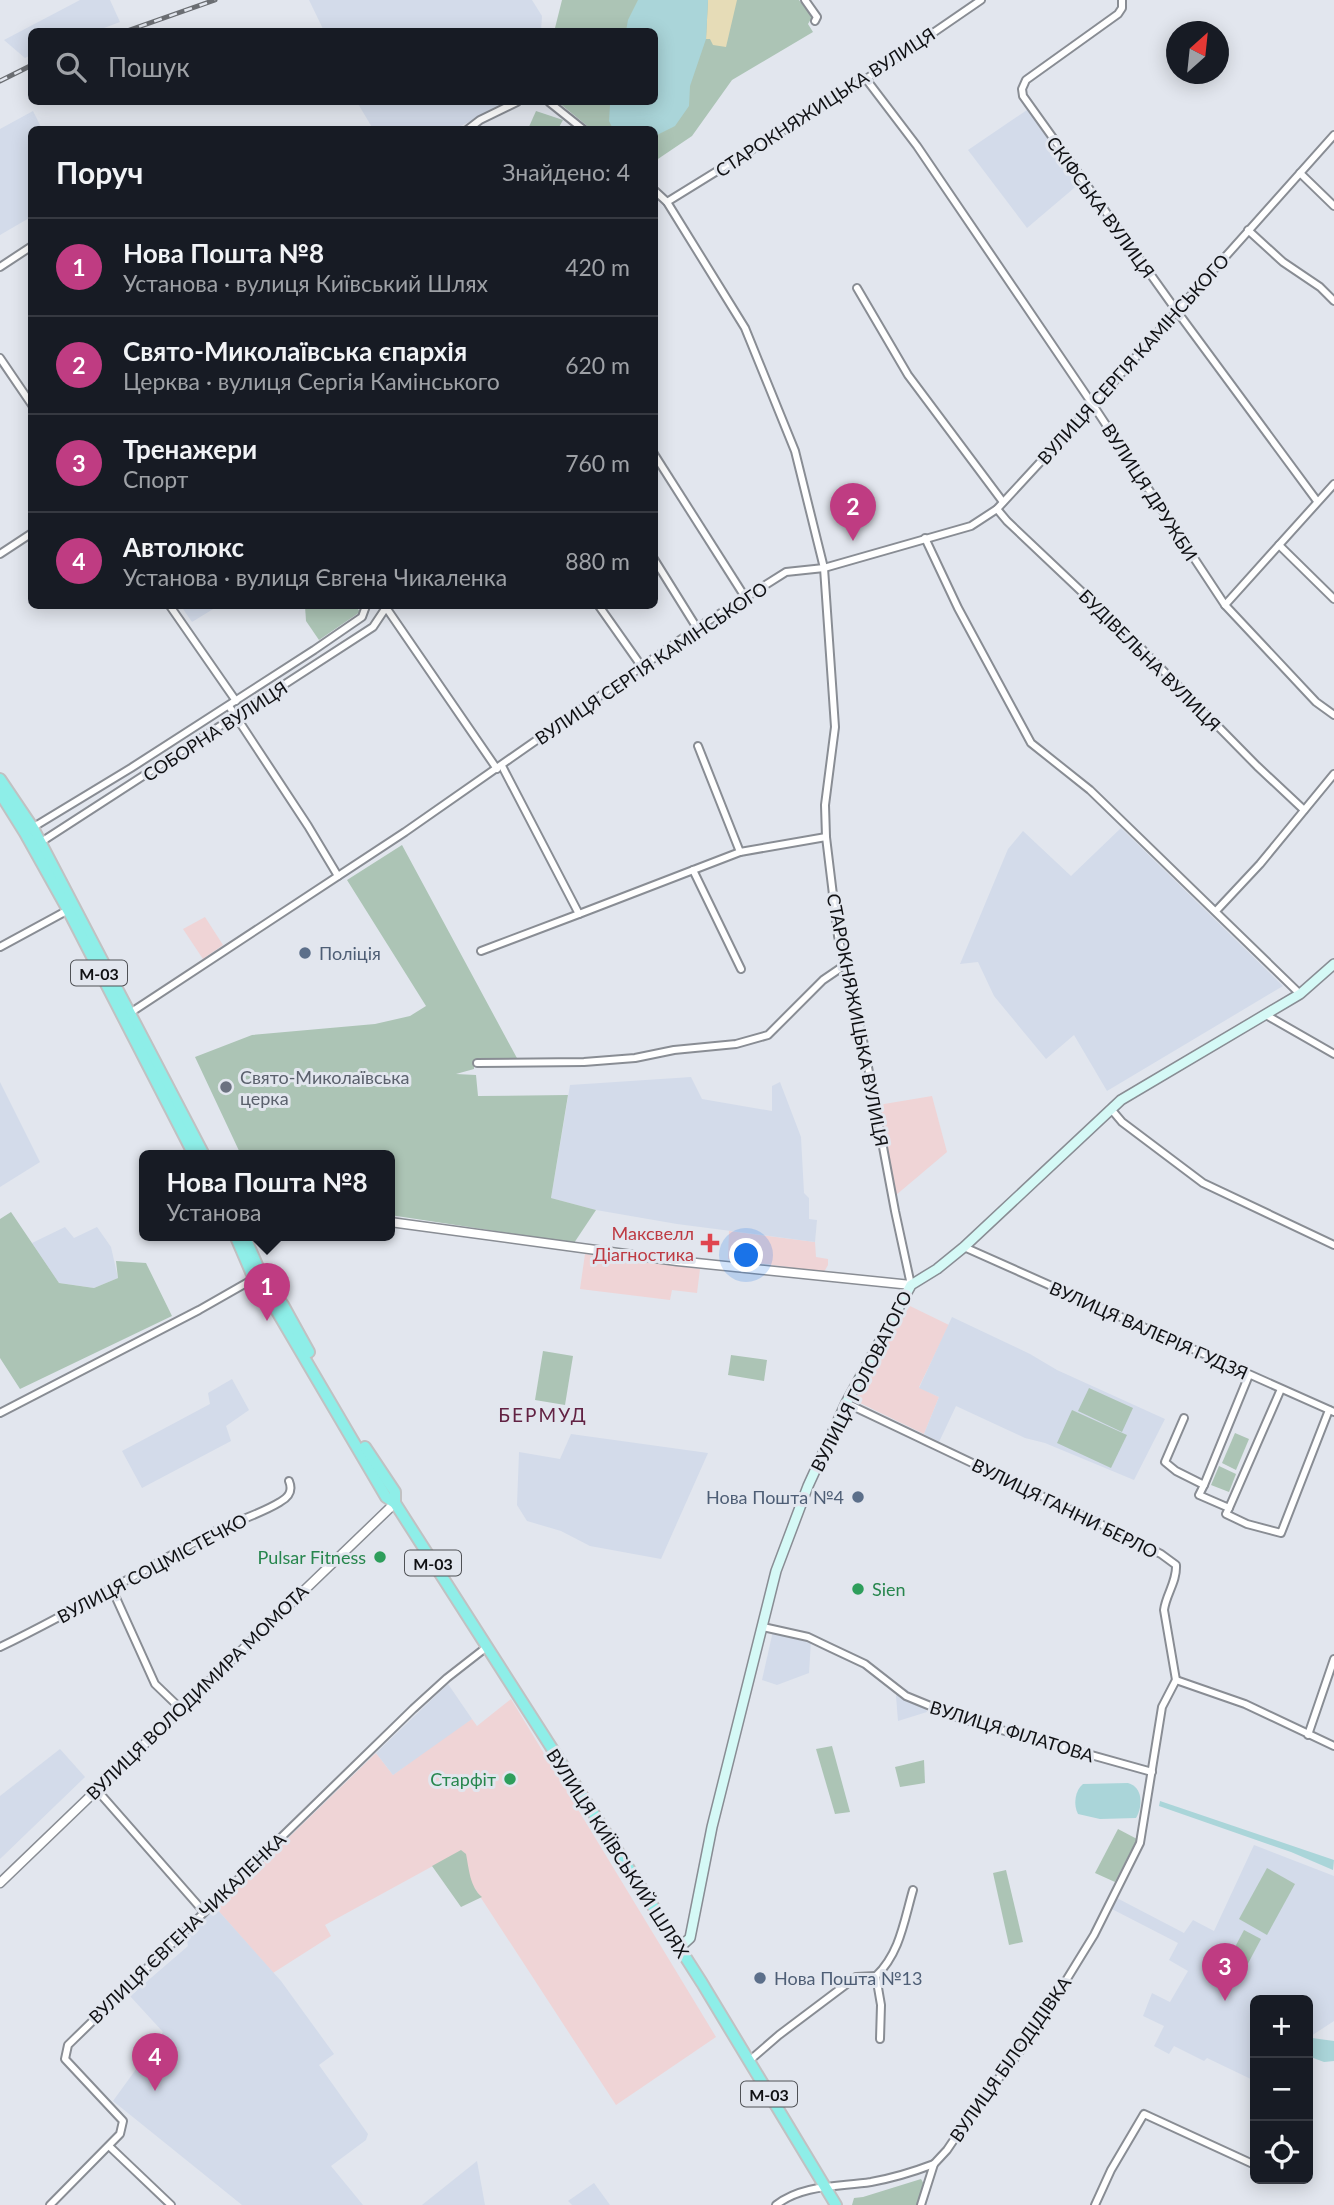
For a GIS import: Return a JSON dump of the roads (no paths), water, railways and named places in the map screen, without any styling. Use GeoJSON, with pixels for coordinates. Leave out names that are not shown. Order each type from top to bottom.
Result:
{"type":"FeatureCollection","features":[{"type":"Feature","properties":{"kind":"highway","name":"М-03"},"geometry":{"type":"LineString","coordinates":[[0,779],[71,908],[192,1150]]}},
{"type":"Feature","properties":{"kind":"highway","name":"М-03"},"geometry":{"type":"LineString","coordinates":[[0,793],[29,830]]}},
{"type":"Feature","properties":{"kind":"highway","name":"М-03"},"geometry":{"type":"LineString","coordinates":[[126,1015],[201,1150]]}},
{"type":"Feature","properties":{"kind":"highway","name":"ВУЛИЦЯ КИЇВСЬКИЙ ШЛЯХ"},"geometry":{"type":"LineString","coordinates":[[237,1241],[258,1277],[283,1305],[334,1396],[395,1492],[395,1503],[679,1948],[836,2205]]}},
{"type":"Feature","properties":{"kind":"highway","name":"ВУЛИЦЯ КИЇВСЬКИЙ ШЛЯХ"},"geometry":{"type":"LineString","coordinates":[[246,1241],[258,1277]]}},
{"type":"Feature","properties":{"kind":"main road","name":"ВУЛИЦЯ ГОЛОВАТОГО"},"geometry":{"type":"LineString","coordinates":[[679,1948],[690,1938],[712,1827],[778,1565],[808,1486],[846,1403],[911,1284],[937,1269],[964,1247],[1137,1089],[1300,994],[1334,964]]}},
{"type":"Feature","properties":{"kind":"street"},"geometry":{"type":"LineString","coordinates":[[805,0],[815,13],[815,20]]}},
{"type":"Feature","properties":{"kind":"street","name":"СТАРОКНЯЖИЦЬКА ВУЛИЦЯ"},"geometry":{"type":"LineString","coordinates":[[667,202],[866,79],[981,0]]}},
{"type":"Feature","properties":{"kind":"street","name":"СКІФСЬКА ВУЛИЦЯ"},"geometry":{"type":"LineString","coordinates":[[1122,0],[1122,8],[1118,14],[1029,77],[1021,89],[1028,104],[1317,501]]}},
{"type":"Feature","properties":{"kind":"street","name":"ВУЛИЦЯ ДРУЖБИ"},"geometry":{"type":"LineString","coordinates":[[866,79],[917,146],[1093,405],[1225,606],[1316,702],[1334,715]]}},
{"type":"Feature","properties":{"kind":"street"},"geometry":{"type":"LineString","coordinates":[[473,126],[511,105]]}},
{"type":"Feature","properties":{"kind":"street"},"geometry":{"type":"LineString","coordinates":[[553,105],[579,126]]}},
{"type":"Feature","properties":{"kind":"street","name":"ВУЛИЦЯ СЕРГІЯ КАМІНСЬКОГО"},"geometry":{"type":"LineString","coordinates":[[126,1015],[499,767],[697,628],[786,572],[824,568],[971,526],[997,509],[1334,135]]}},
{"type":"Feature","properties":{"kind":"street"},"geometry":{"type":"LineString","coordinates":[[1300,173],[1334,206]]}},
{"type":"Feature","properties":{"kind":"street","name":"СТАРОКНЯЖИЦЬКА ВУЛИЦЯ"},"geometry":{"type":"LineString","coordinates":[[658,194],[667,202],[746,328],[795,451],[824,568],[835,727],[825,805],[825,837],[838,936],[862,1035],[911,1284]]}},
{"type":"Feature","properties":{"kind":"street"},"geometry":{"type":"LineString","coordinates":[[1248,230],[1283,262],[1321,287],[1334,302]]}},
{"type":"Feature","properties":{"kind":"street"},"geometry":{"type":"LineString","coordinates":[[0,267],[28,249]]}},
{"type":"Feature","properties":{"kind":"street"},"geometry":{"type":"LineString","coordinates":[[857,288],[908,375],[1003,502]]}},
{"type":"Feature","properties":{"kind":"street"},"geometry":{"type":"LineString","coordinates":[[0,358],[28,399]]}},
{"type":"Feature","properties":{"kind":"street"},"geometry":{"type":"LineString","coordinates":[[658,460],[745,597]]}},
{"type":"Feature","properties":{"kind":"street"},"geometry":{"type":"LineString","coordinates":[[1225,606],[1334,484]]}},
{"type":"Feature","properties":{"kind":"street","name":"БУДІВЕЛЬНА ВУЛИЦЯ"},"geometry":{"type":"LineString","coordinates":[[997,509],[1304,810]]}},
{"type":"Feature","properties":{"kind":"street"},"geometry":{"type":"LineString","coordinates":[[0,554],[28,536]]}},
{"type":"Feature","properties":{"kind":"street"},"geometry":{"type":"LineString","coordinates":[[925,538],[958,608],[1031,743],[1090,790],[1300,994]]}},
{"type":"Feature","properties":{"kind":"street"},"geometry":{"type":"LineString","coordinates":[[1279,545],[1334,599]]}},
{"type":"Feature","properties":{"kind":"street"},"geometry":{"type":"LineString","coordinates":[[658,565],[697,628]]}},
{"type":"Feature","properties":{"kind":"street"},"geometry":{"type":"LineString","coordinates":[[172,609],[236,701]]}},
{"type":"Feature","properties":{"kind":"street","name":"СОБОРНА ВУЛИЦЯ"},"geometry":{"type":"LineString","coordinates":[[29,830],[229,706],[362,617],[365,609]]}},
{"type":"Feature","properties":{"kind":"street","name":"СОБОРНА ВУЛИЦЯ"},"geometry":{"type":"LineString","coordinates":[[37,845],[237,718],[373,627],[384,609]]}},
{"type":"Feature","properties":{"kind":"street"},"geometry":{"type":"LineString","coordinates":[[388,609],[499,767],[579,914]]}},
{"type":"Feature","properties":{"kind":"street"},"geometry":{"type":"LineString","coordinates":[[601,609],[642,667]]}},
{"type":"Feature","properties":{"kind":"street"},"geometry":{"type":"LineString","coordinates":[[229,706],[338,876]]}},
{"type":"Feature","properties":{"kind":"street"},"geometry":{"type":"LineString","coordinates":[[698,746],[740,852]]}},
{"type":"Feature","properties":{"kind":"street"},"geometry":{"type":"LineString","coordinates":[[1216,911],[1260,864],[1334,774]]}},
{"type":"Feature","properties":{"kind":"street"},"geometry":{"type":"LineString","coordinates":[[481,951],[740,852],[825,837]]}},
{"type":"Feature","properties":{"kind":"street"},"geometry":{"type":"LineString","coordinates":[[693,870],[741,969]]}},
{"type":"Feature","properties":{"kind":"street"},"geometry":{"type":"LineString","coordinates":[[0,947],[71,908]]}},
{"type":"Feature","properties":{"kind":"street"},"geometry":{"type":"LineString","coordinates":[[477,1063],[584,1062],[736,1044],[768,1035],[823,980],[845,965]]}},
{"type":"Feature","properties":{"kind":"street"},"geometry":{"type":"LineString","coordinates":[[1266,1015],[1334,1055]]}},
{"type":"Feature","properties":{"kind":"street"},"geometry":{"type":"LineString","coordinates":[[1111,1110],[1122,1122],[1203,1183],[1334,1245]]}},
{"type":"Feature","properties":{"kind":"street"},"geometry":{"type":"LineString","coordinates":[[395,1223],[677,1261],[911,1284]]}},
{"type":"Feature","properties":{"kind":"street","name":"ВУЛИЦЯ ВАЛЕРІЯ ГУДЗЯ"},"geometry":{"type":"LineString","coordinates":[[964,1247],[1332,1411]]}},
{"type":"Feature","properties":{"kind":"street"},"geometry":{"type":"LineString","coordinates":[[0,1413],[200,1310],[258,1277]]}},
{"type":"Feature","properties":{"kind":"street"},"geometry":{"type":"LineString","coordinates":[[1229,1508],[1199,1494],[1249,1375]]}},
{"type":"Feature","properties":{"kind":"street"},"geometry":{"type":"LineString","coordinates":[[1281,1389],[1226,1514],[1247,1524],[1281,1533],[1332,1411]]}},
{"type":"Feature","properties":{"kind":"street","name":"ВУЛИЦЯ ГАННИ БЕРЛО"},"geometry":{"type":"LineString","coordinates":[[846,1403],[1113,1530],[1161,1554],[1176,1565],[1177,1575],[1164,1610],[1176,1680]]}},
{"type":"Feature","properties":{"kind":"street"},"geometry":{"type":"LineString","coordinates":[[1184,1418],[1165,1462],[1176,1471],[1204,1485]]}},
{"type":"Feature","properties":{"kind":"street","name":"ВУЛИЦЯ СОЦМІСТЕЧКО"},"geometry":{"type":"LineString","coordinates":[[0,1647],[214,1532],[281,1502],[292,1490],[289,1481]]}},
{"type":"Feature","properties":{"kind":"street","name":"ВУЛИЦЯ ВОЛОДИМИРА МОМОТА"},"geometry":{"type":"LineString","coordinates":[[0,1883],[395,1503]]}},
{"type":"Feature","properties":{"kind":"street"},"geometry":{"type":"LineString","coordinates":[[112,1589],[155,1684],[181,1709]]}},
{"type":"Feature","properties":{"kind":"street","name":"ВУЛИЦЯ ФІЛАТОВА"},"geometry":{"type":"LineString","coordinates":[[762,1627],[808,1637],[865,1664],[906,1696],[962,1719],[1152,1772]]}},
{"type":"Feature","properties":{"kind":"street","name":"ВУЛИЦЯ ЄВГЕНА ЧИКАЛЕНКА"},"geometry":{"type":"LineString","coordinates":[[50,2205],[121,2134],[123,2120],[65,2059],[68,2045],[413,1709],[488,1646]]}},
{"type":"Feature","properties":{"kind":"street"},"geometry":{"type":"LineString","coordinates":[[1308,1735],[1334,1659]]}},
{"type":"Feature","properties":{"kind":"street"},"geometry":{"type":"LineString","coordinates":[[1176,1680],[1245,1704],[1334,1746]]}},
{"type":"Feature","properties":{"kind":"street","name":"ВУЛИЦЯ БІЛОДІДІВКА"},"geometry":{"type":"LineString","coordinates":[[921,2205],[934,2164],[947,2150],[980,2101],[1013,2062],[1094,1935],[1140,1843],[1163,1707],[1176,1680]]}},
{"type":"Feature","properties":{"kind":"street"},"geometry":{"type":"LineString","coordinates":[[96,1789],[204,1912]]}},
{"type":"Feature","properties":{"kind":"street"},"geometry":{"type":"LineString","coordinates":[[749,2061],[856,1977],[876,1976],[886,1966],[895,1951],[913,1890]]}},
{"type":"Feature","properties":{"kind":"street"},"geometry":{"type":"LineString","coordinates":[[876,1976],[881,2005],[880,2039]]}},
{"type":"Feature","properties":{"kind":"street"},"geometry":{"type":"LineString","coordinates":[[1095,2205],[1144,2114],[1250,2163]]}},
{"type":"Feature","properties":{"kind":"street"},"geometry":{"type":"LineString","coordinates":[[109,2146],[172,2205]]}},
{"type":"Feature","properties":{"kind":"street"},"geometry":{"type":"LineString","coordinates":[[776,2205],[810,2189],[900,2176],[934,2164]]}},
{"type":"Feature","properties":{"kind":"water"},"geometry":{"type":"Polygon","coordinates":[[[638,0],[708,0],[706,39],[690,86],[689,106],[675,126],[658,134],[658,126],[612,126],[609,121],[610,105],[658,105],[658,28],[627,28],[638,0]]]}},
{"type":"Feature","properties":{"kind":"water"},"geometry":{"type":"Polygon","coordinates":[[[1128,1783],[1137,1788],[1139,1793],[1140,1808],[1136,1818],[1100,1819],[1078,1814],[1076,1798],[1083,1784],[1128,1783]]]}},
{"type":"Feature","properties":{"kind":"water"},"geometry":{"type":"Polygon","coordinates":[[[1160,1801],[1334,1860],[1333,1870],[1291,1852],[1159,1806],[1160,1801]]]}},
{"type":"Feature","properties":{"kind":"water"},"geometry":{"type":"Polygon","coordinates":[[[1313,2038],[1334,2041],[1334,2061],[1324,2062],[1313,2058],[1313,2038]]]}},
{"type":"Feature","properties":{"kind":"railway"},"geometry":{"type":"LineString","coordinates":[[135,28],[215,0]]}},
{"type":"Feature","properties":{"kind":"railway"},"geometry":{"type":"LineString","coordinates":[[0,81],[28,67]]}},
{"type":"Feature","properties":{"kind":"place","name":"Свято-Миколаївська єпархія"},"geometry":{"type":"Point","coordinates":[853,541]}},
{"type":"Feature","properties":{"kind":"place","name":"Поліція"},"geometry":{"type":"Point","coordinates":[305,953]}},
{"type":"Feature","properties":{"kind":"place","name":"Свято-Миколаївська церка"},"geometry":{"type":"Point","coordinates":[226,1087]}},
{"type":"Feature","properties":{"kind":"place","name":"Максвелл Діагностика"},"geometry":{"type":"Point","coordinates":[710,1243]}},
{"type":"Feature","properties":{"kind":"place","name":"Нова Пошта №8"},"geometry":{"type":"Point","coordinates":[267,1321]}},
{"type":"Feature","properties":{"kind":"place","name":"Нова Пошта №4"},"geometry":{"type":"Point","coordinates":[858,1497]}},
{"type":"Feature","properties":{"kind":"place","name":"Pulsar Fitness"},"geometry":{"type":"Point","coordinates":[380,1557]}},
{"type":"Feature","properties":{"kind":"place","name":"Sien"},"geometry":{"type":"Point","coordinates":[858,1589]}},
{"type":"Feature","properties":{"kind":"place","name":"Старфіт"},"geometry":{"type":"Point","coordinates":[510,1779]}},
{"type":"Feature","properties":{"kind":"place","name":"Нова Пошта №13"},"geometry":{"type":"Point","coordinates":[760,1978]}},
{"type":"Feature","properties":{"kind":"place","name":"Тренажери"},"geometry":{"type":"Point","coordinates":[1225,2001]}},
{"type":"Feature","properties":{"kind":"place","name":"Автолюкс"},"geometry":{"type":"Point","coordinates":[155,2091]}},
{"type":"Feature","properties":{"kind":"district","name":"БЕРМУД"},"geometry":{"type":"Point","coordinates":[543,1414]}}]}
